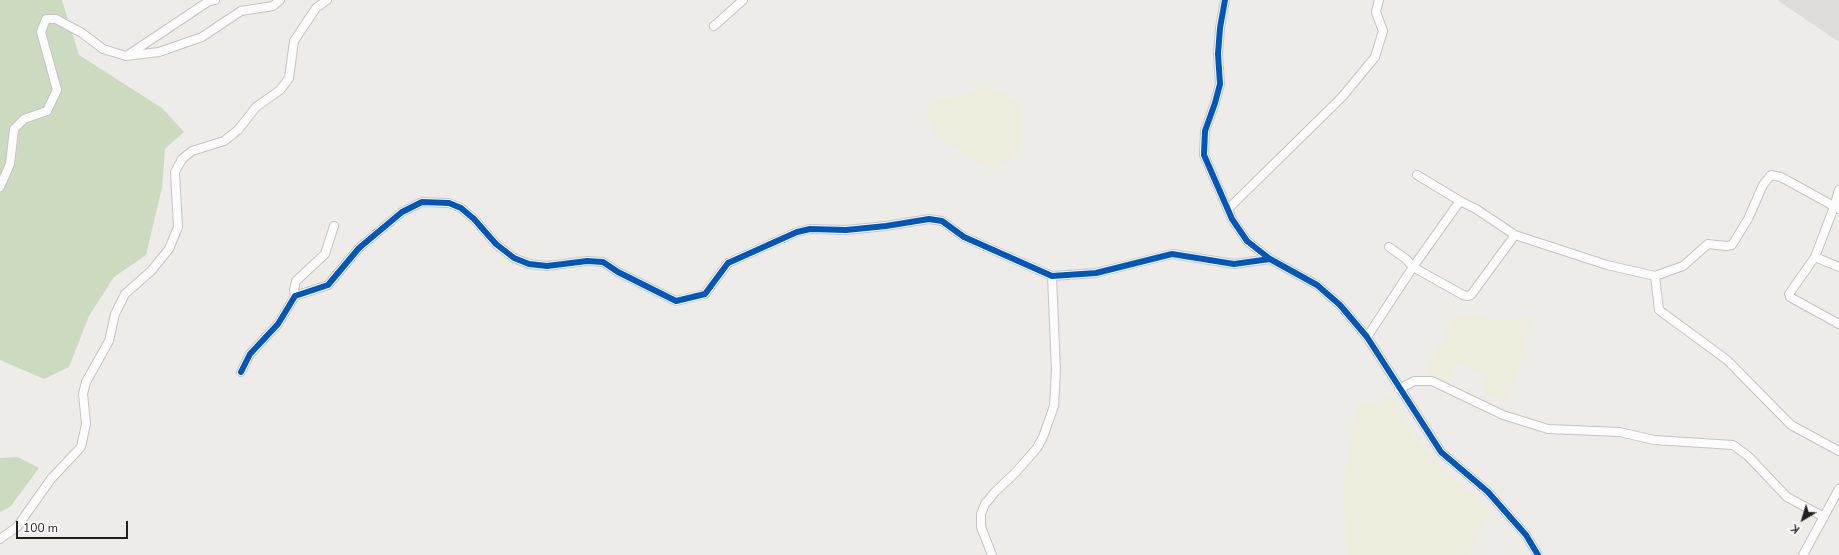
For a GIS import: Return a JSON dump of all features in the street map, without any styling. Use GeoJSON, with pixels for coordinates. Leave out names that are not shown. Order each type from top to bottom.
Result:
{"type":"FeatureCollection","features":[{"type":"Feature","properties":{"kind":"street"},"geometry":{"type":"LineString","coordinates":[[126,56],[209,1],[215,0]]}},
{"type":"Feature","properties":{"kind":"street"},"geometry":{"type":"LineString","coordinates":[[0,187],[10,164],[14,129],[24,119],[47,111],[57,90],[42,32],[46,19],[56,19],[82,33],[103,49],[126,56],[159,52],[202,37],[241,12],[273,6],[280,0]]}},
{"type":"Feature","properties":{"kind":"street"},"geometry":{"type":"LineString","coordinates":[[0,539],[17,527],[50,479],[81,447],[86,424],[82,394],[86,382],[109,341],[115,314],[125,294],[152,271],[169,249],[178,227],[175,172],[182,159],[192,151],[224,141],[238,130],[256,107],[280,90],[289,78],[294,41],[316,8],[327,0]]}},
{"type":"Feature","properties":{"kind":"street"},"geometry":{"type":"LineString","coordinates":[[714,26],[742,0]]}},
{"type":"Feature","properties":{"kind":"street"},"geometry":{"type":"LineString","coordinates":[[1224,0],[1218,54],[1220,84],[1205,131],[1204,155],[1228,209],[1247,241],[1270,259],[1317,285],[1340,305],[1367,337],[1441,452],[1488,492],[1526,535],[1538,555]]}},
{"type":"Feature","properties":{"kind":"street"},"geometry":{"type":"LineString","coordinates":[[1228,209],[1342,97],[1375,57],[1383,32],[1376,12],[1379,0]]}},
{"type":"Feature","properties":{"kind":"street"},"geometry":{"type":"LineString","coordinates":[[1417,175],[1460,202],[1476,209],[1515,235],[1607,266],[1655,276],[1684,266],[1708,244],[1726,246],[1732,245],[1748,219],[1763,185],[1771,175],[1781,177],[1837,208]]}},
{"type":"Feature","properties":{"kind":"street"},"geometry":{"type":"LineString","coordinates":[[1839,190],[1837,208],[1815,257],[1789,294],[1790,296],[1839,324]]}},
{"type":"Feature","properties":{"kind":"street"},"geometry":{"type":"LineString","coordinates":[[240,372],[250,354],[278,324],[295,296],[328,285],[359,248],[402,212],[422,202],[437,201],[449,203],[461,208],[474,219],[496,244],[514,258],[529,264],[547,266],[587,261],[603,262],[618,272],[676,301],[705,294],[728,264],[797,232],[810,229],[846,230],[886,226],[929,219],[942,221],[964,237],[1052,276],[1096,273],[1172,254],[1234,264],[1270,259]]}},
{"type":"Feature","properties":{"kind":"street"},"geometry":{"type":"LineString","coordinates":[[1367,337],[1413,268],[1460,202]]}},
{"type":"Feature","properties":{"kind":"street"},"geometry":{"type":"LineString","coordinates":[[295,296],[294,290],[296,281],[324,254],[334,226]]}},
{"type":"Feature","properties":{"kind":"street"},"geometry":{"type":"LineString","coordinates":[[1389,246],[1406,258],[1413,268],[1463,295],[1468,296],[1471,295],[1515,235]]}},
{"type":"Feature","properties":{"kind":"street"},"geometry":{"type":"LineString","coordinates":[[1815,257],[1839,267]]}},
{"type":"Feature","properties":{"kind":"street"},"geometry":{"type":"LineString","coordinates":[[992,555],[981,527],[982,514],[985,504],[1037,448],[1043,437],[1054,406],[1056,371],[1052,276]]}},
{"type":"Feature","properties":{"kind":"street"},"geometry":{"type":"LineString","coordinates":[[1655,276],[1659,310],[1727,360],[1792,424],[1839,451]]}},
{"type":"Feature","properties":{"kind":"street"},"geometry":{"type":"LineString","coordinates":[[1400,388],[1414,381],[1432,381],[1503,415],[1548,429],[1620,432],[1654,440],[1733,445],[1748,456],[1786,497],[1824,517]]}},
{"type":"Feature","properties":{"kind":"street"},"geometry":{"type":"LineString","coordinates":[[1803,555],[1839,489]]}},
{"type":"Feature","properties":{"kind":"shaded area"},"geometry":{"type":"Polygon","coordinates":[[[1777,0],[1839,0],[1839,42],[1777,0]]]}},
{"type":"Feature","properties":{"kind":"shaded area"},"geometry":{"type":"Polygon","coordinates":[[[984,84],[1007,95],[1021,106],[1021,143],[1013,158],[993,169],[983,166],[933,133],[925,111],[940,99],[968,94],[984,84]]]}},
{"type":"Feature","properties":{"kind":"shaded area"},"geometry":{"type":"Polygon","coordinates":[[[1472,313],[1495,320],[1533,318],[1507,403],[1481,390],[1486,377],[1458,362],[1447,382],[1426,373],[1453,317],[1472,313]]]}},
{"type":"Feature","properties":{"kind":"shaded area"},"geometry":{"type":"Polygon","coordinates":[[[1392,394],[1416,439],[1446,473],[1492,510],[1469,555],[1347,555],[1343,486],[1356,407],[1372,400],[1375,404],[1392,394]]]}},
{"type":"Feature","properties":{"kind":"green space"},"geometry":{"type":"Polygon","coordinates":[[[0,0],[62,0],[79,55],[162,108],[184,132],[165,149],[162,188],[146,255],[114,277],[89,316],[69,367],[44,379],[0,360],[0,0]]]}},
{"type":"Feature","properties":{"kind":"green space"},"geometry":{"type":"Polygon","coordinates":[[[18,457],[39,468],[10,507],[0,512],[0,458],[18,457]]]}},
{"type":"Feature","properties":{"kind":"cycle path"},"geometry":{"type":"LineString","coordinates":[[1225,0],[1220,28],[1218,54],[1220,84],[1205,131],[1204,155],[1232,219],[1247,241],[1270,259],[1317,285],[1340,305],[1367,337],[1441,452],[1488,492],[1526,535],[1538,555]]}},
{"type":"Feature","properties":{"kind":"cycle path"},"geometry":{"type":"LineString","coordinates":[[241,372],[250,354],[278,324],[295,296],[328,285],[359,248],[402,212],[422,202],[449,203],[461,208],[474,219],[496,244],[514,258],[529,264],[547,266],[587,261],[603,262],[618,272],[676,301],[705,294],[728,263],[797,232],[810,229],[846,230],[886,226],[929,219],[942,221],[964,237],[1052,276],[1096,273],[1172,254],[1234,264],[1270,259]]}}]}
